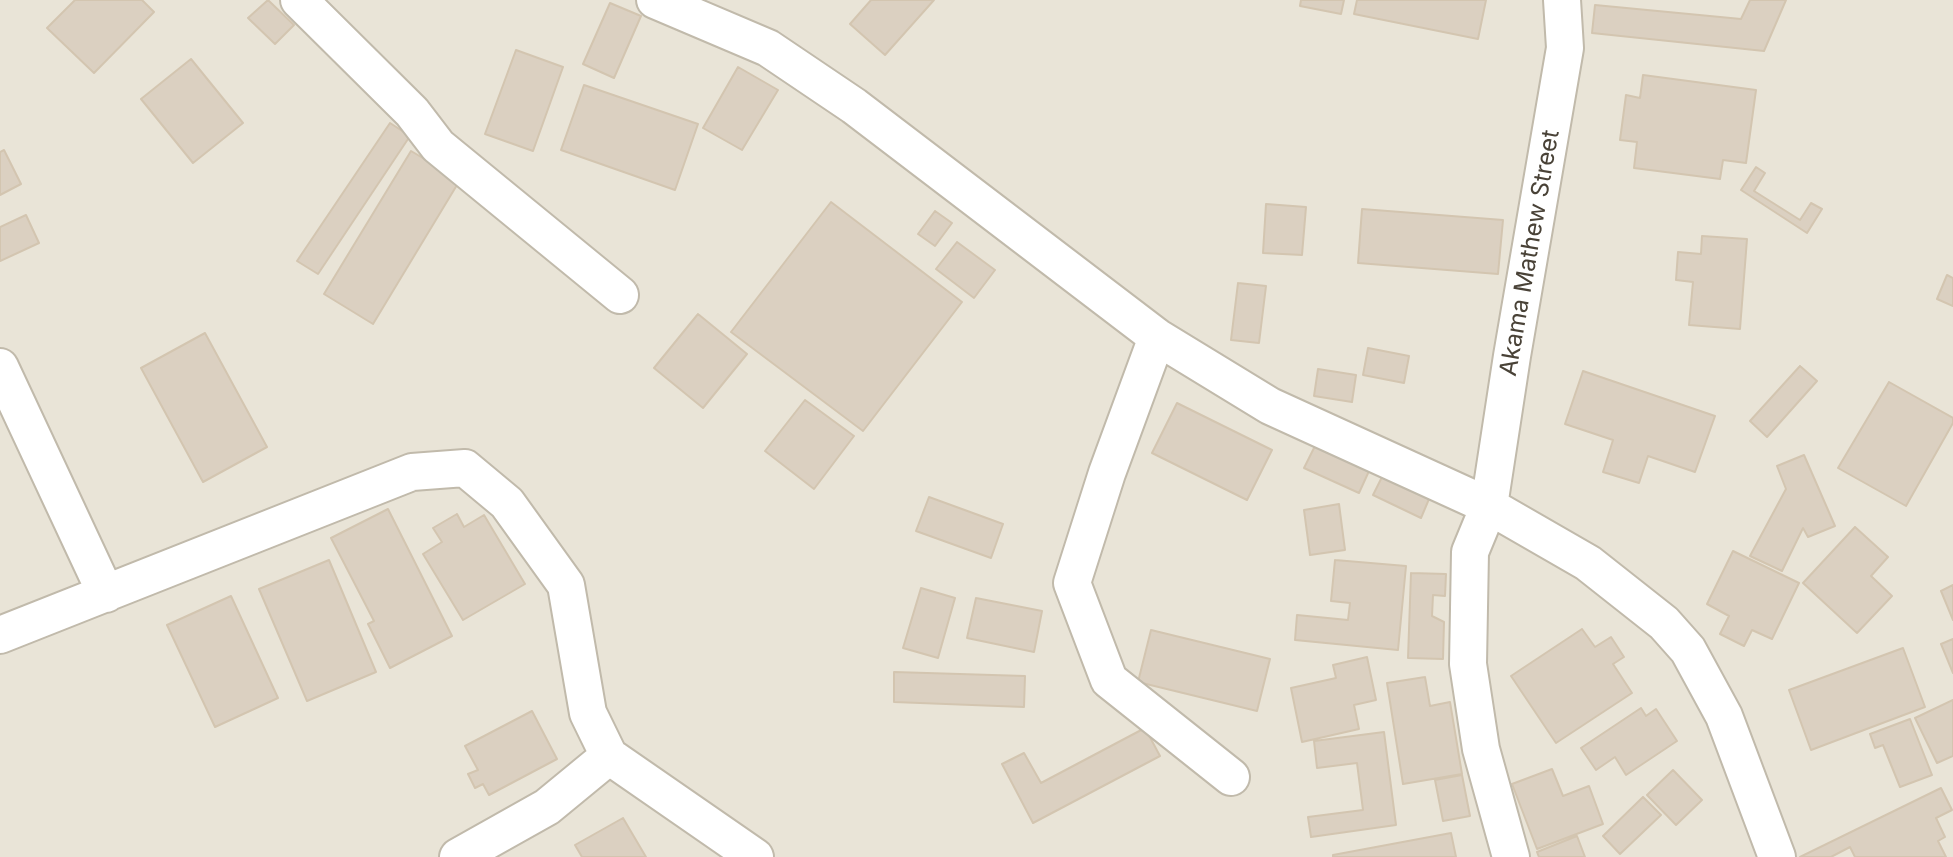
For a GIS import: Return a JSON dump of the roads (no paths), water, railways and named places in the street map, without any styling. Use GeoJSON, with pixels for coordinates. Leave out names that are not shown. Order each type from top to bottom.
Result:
{"type":"FeatureCollection","features":[{"type":"Feature","properties":{"kind":"street"},"geometry":{"type":"LineString","coordinates":[[299,0],[412,112],[438,146],[620,295]]}},
{"type":"Feature","properties":{"kind":"street"},"geometry":{"type":"LineString","coordinates":[[655,0],[768,48],[854,106],[1157,337],[1270,406],[1489,506],[1588,563],[1664,623],[1688,650],[1724,716],[1777,857]]}},
{"type":"Feature","properties":{"kind":"street","name":"Akama Mathew Street"},"geometry":{"type":"LineString","coordinates":[[1511,857],[1481,749],[1468,664],[1470,552],[1489,506],[1565,48],[1562,0]]}},
{"type":"Feature","properties":{"kind":"street"},"geometry":{"type":"LineString","coordinates":[[1157,337],[1107,473],[1072,583],[1109,680],[1231,777]]}},
{"type":"Feature","properties":{"kind":"street"},"geometry":{"type":"LineString","coordinates":[[0,367],[106,594]]}},
{"type":"Feature","properties":{"kind":"street"},"geometry":{"type":"LineString","coordinates":[[0,635],[412,472],[465,468],[507,503],[566,585],[588,713],[609,756],[755,857]]}},
{"type":"Feature","properties":{"kind":"street"},"geometry":{"type":"LineString","coordinates":[[458,857],[547,807],[609,756]]}}]}
